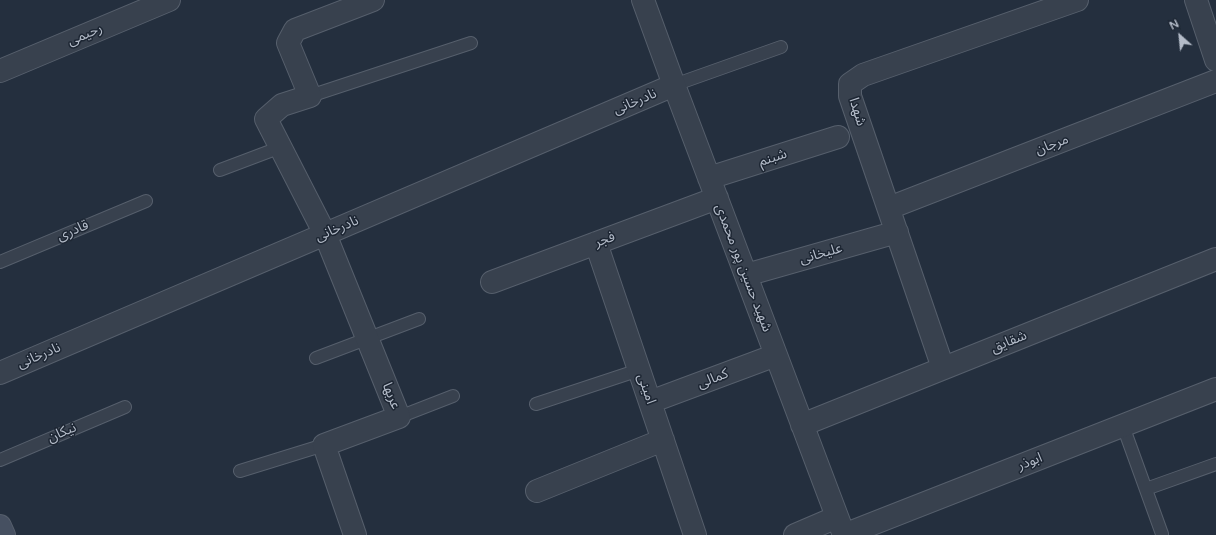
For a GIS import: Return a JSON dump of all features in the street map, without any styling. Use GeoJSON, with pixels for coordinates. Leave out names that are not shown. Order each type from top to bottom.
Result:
{"type":"FeatureCollection","features":[{"type":"Feature","properties":{"kind":"street","name":"رحیمی"},"geometry":{"type":"LineString","coordinates":[[0,71],[169,0]]}},
{"type":"Feature","properties":{"kind":"street"},"geometry":{"type":"LineString","coordinates":[[310,96],[288,43],[295,30],[373,0]]}},
{"type":"Feature","properties":{"kind":"street","name":"شهید حسین پور محمدی"},"geometry":{"type":"LineString","coordinates":[[643,0],[842,529]]}},
{"type":"Feature","properties":{"kind":"street","name":"شهدا"},"geometry":{"type":"LineString","coordinates":[[943,368],[850,96],[850,84],[863,75],[1077,0]]}},
{"type":"Feature","properties":{"kind":"street"},"geometry":{"type":"LineString","coordinates":[[1196,0],[1216,60]]}},
{"type":"Feature","properties":{"kind":"street","name":"مرجان"},"geometry":{"type":"LineString","coordinates":[[889,208],[1216,81]]}},
{"type":"Feature","properties":{"kind":"street","name":"نادرخانی"},"geometry":{"type":"LineString","coordinates":[[0,373],[674,85]]}},
{"type":"Feature","properties":{"kind":"street","name":"عربها"},"geometry":{"type":"LineString","coordinates":[[310,96],[282,105],[266,119],[325,234],[400,417],[324,446]]}},
{"type":"Feature","properties":{"kind":"street","name":"شبنم"},"geometry":{"type":"LineString","coordinates":[[709,178],[838,137]]}},
{"type":"Feature","properties":{"kind":"street","name":"فجر"},"geometry":{"type":"LineString","coordinates":[[492,282],[717,198]]}},
{"type":"Feature","properties":{"kind":"street","name":"علیخانی"},"geometry":{"type":"LineString","coordinates":[[746,275],[897,232]]}},
{"type":"Feature","properties":{"kind":"street","name":"امینی"},"geometry":{"type":"LineString","coordinates":[[596,243],[695,535]]}},
{"type":"Feature","properties":{"kind":"street","name":"شقایق"},"geometry":{"type":"LineString","coordinates":[[802,425],[1216,259]]}},
{"type":"Feature","properties":{"kind":"street","name":"کمالی"},"geometry":{"type":"LineString","coordinates":[[650,402],[776,355]]}},
{"type":"Feature","properties":{"kind":"street","name":"ابوذر"},"geometry":{"type":"LineString","coordinates":[[795,535],[842,529],[1123,426],[1216,389]]}},
{"type":"Feature","properties":{"kind":"street"},"geometry":{"type":"LineString","coordinates":[[537,491],[663,440]]}},
{"type":"Feature","properties":{"kind":"street"},"geometry":{"type":"LineString","coordinates":[[324,446],[355,535]]}},
{"type":"Feature","properties":{"kind":"street"},"geometry":{"type":"LineString","coordinates":[[0,526],[4,535]]}},
{"type":"Feature","properties":{"kind":"lane"},"geometry":{"type":"LineString","coordinates":[[310,96],[471,43]]}},
{"type":"Feature","properties":{"kind":"lane"},"geometry":{"type":"LineString","coordinates":[[674,85],[781,47]]}},
{"type":"Feature","properties":{"kind":"lane"},"geometry":{"type":"LineString","coordinates":[[220,170],[281,147]]}},
{"type":"Feature","properties":{"kind":"lane","name":"قادری"},"geometry":{"type":"LineString","coordinates":[[0,262],[146,201]]}},
{"type":"Feature","properties":{"kind":"lane"},"geometry":{"type":"LineString","coordinates":[[316,358],[419,319]]}},
{"type":"Feature","properties":{"kind":"lane"},"geometry":{"type":"LineString","coordinates":[[536,404],[639,370]]}},
{"type":"Feature","properties":{"kind":"lane"},"geometry":{"type":"LineString","coordinates":[[400,417],[454,396]]}},
{"type":"Feature","properties":{"kind":"lane","name":"نیکان"},"geometry":{"type":"LineString","coordinates":[[0,460],[125,407]]}},
{"type":"Feature","properties":{"kind":"lane"},"geometry":{"type":"LineString","coordinates":[[1123,426],[1162,534]]}},
{"type":"Feature","properties":{"kind":"lane"},"geometry":{"type":"LineString","coordinates":[[240,471],[324,446]]}},
{"type":"Feature","properties":{"kind":"lane"},"geometry":{"type":"LineString","coordinates":[[1146,488],[1216,464]]}}]}
